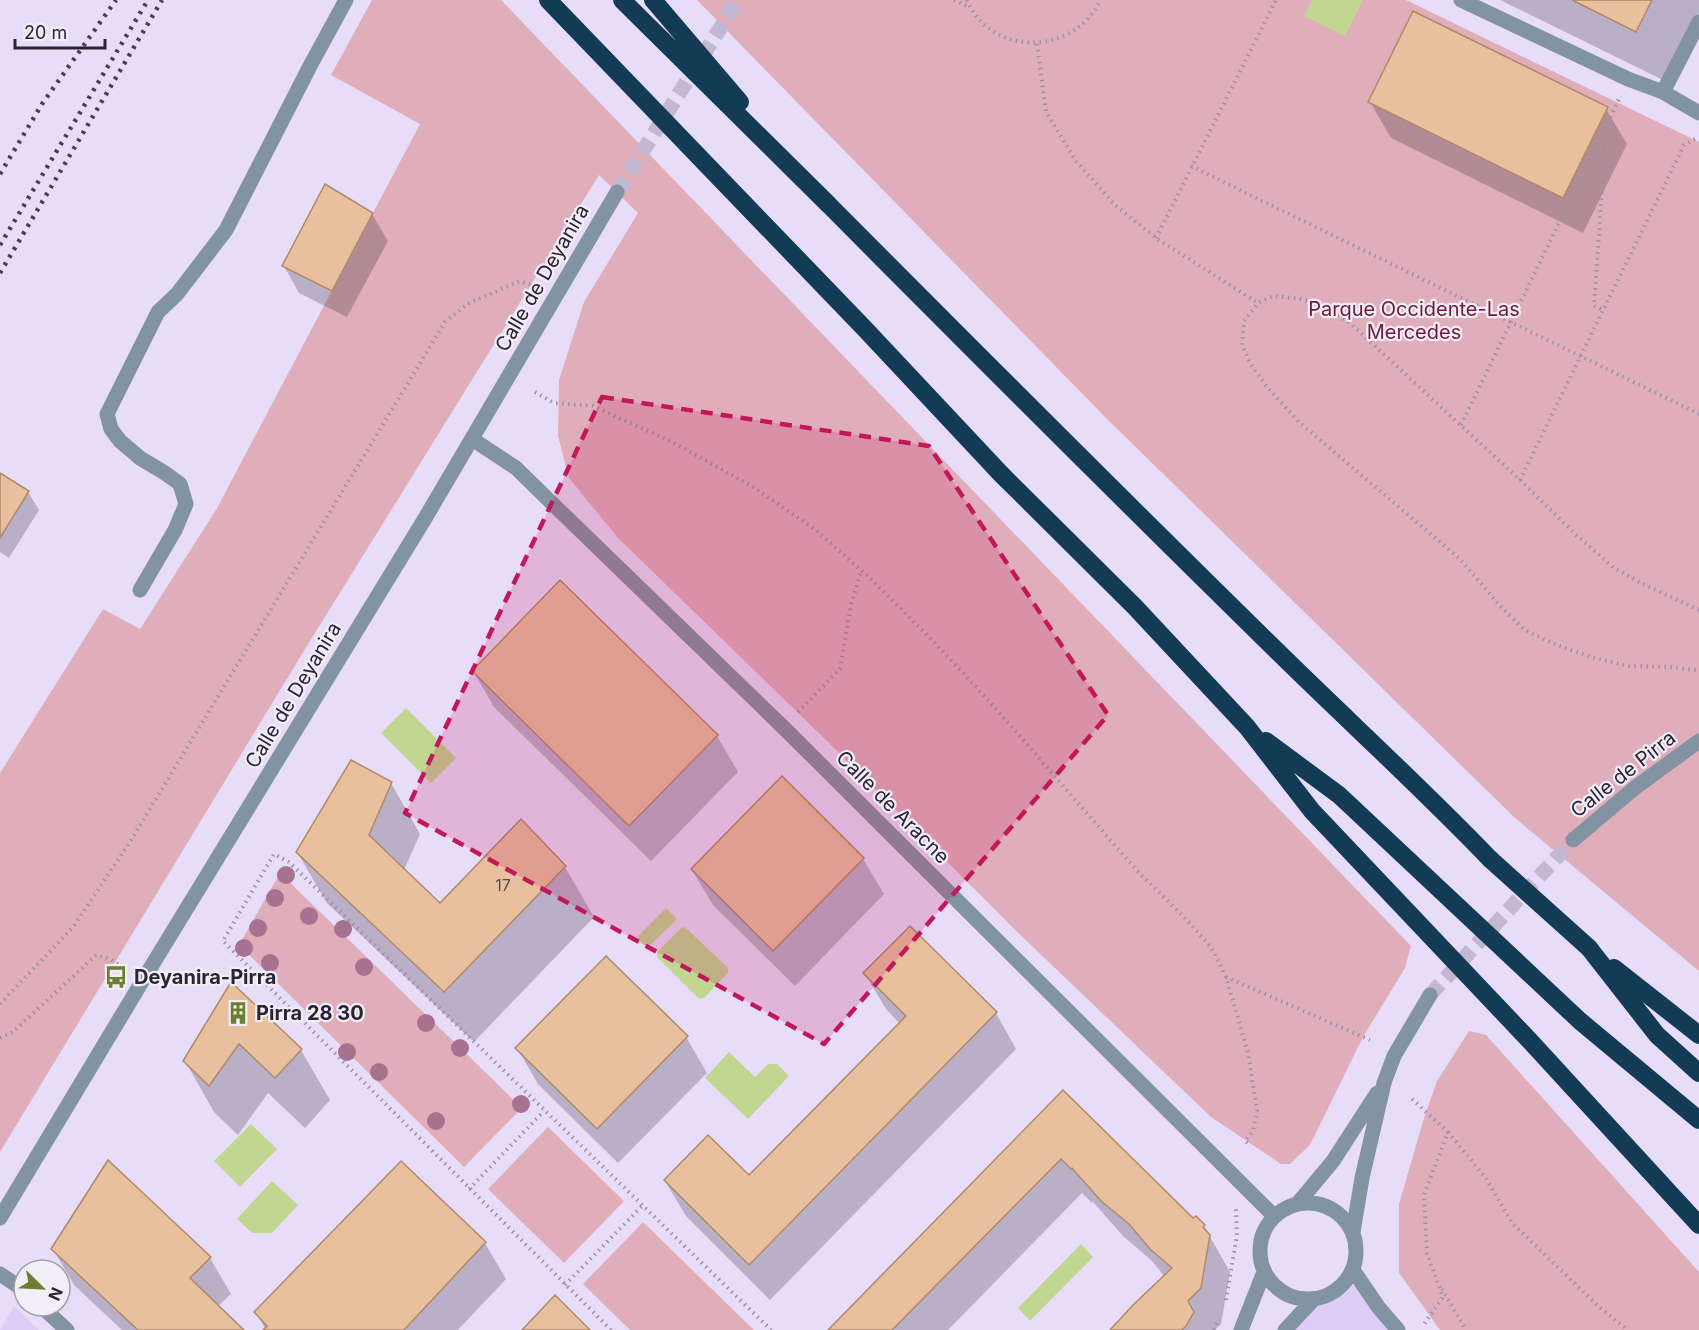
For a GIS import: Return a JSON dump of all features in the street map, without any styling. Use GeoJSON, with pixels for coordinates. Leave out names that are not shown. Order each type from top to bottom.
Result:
{"type":"FeatureCollection","features":[{"type":"Feature","properties":{"kind":"highway"},"geometry":{"type":"LineString","coordinates":[[548,0],[865,329],[1001,474],[1135,607],[1247,727],[1312,811],[1530,1041],[1699,1225]]}},
{"type":"Feature","properties":{"kind":"highway"},"geometry":{"type":"LineString","coordinates":[[622,0],[1061,439],[1490,859],[1589,948],[1699,1035]]}},
{"type":"Feature","properties":{"kind":"highway"},"geometry":{"type":"LineString","coordinates":[[653,0],[828,204]]}},
{"type":"Feature","properties":{"kind":"highway"},"geometry":{"type":"LineString","coordinates":[[1247,727],[1339,795],[1580,1021],[1699,1120]]}},
{"type":"Feature","properties":{"kind":"highway"},"geometry":{"type":"LineString","coordinates":[[1589,948],[1657,1035],[1699,1073]]}},
{"type":"Feature","properties":{"kind":"street"},"geometry":{"type":"LineString","coordinates":[[140,590],[175,530],[186,504],[180,484],[140,458],[120,441],[111,429],[107,414],[158,312],[177,294],[226,230],[346,0]]}},
{"type":"Feature","properties":{"kind":"street"},"geometry":{"type":"LineString","coordinates":[[1461,0],[1628,79],[1663,92],[1699,113]]}},
{"type":"Feature","properties":{"kind":"street"},"geometry":{"type":"LineString","coordinates":[[1663,92],[1699,22]]}},
{"type":"Feature","properties":{"kind":"street","name":"Calle de Deyanira"},"geometry":{"type":"LineString","coordinates":[[0,1218],[142,980],[472,439],[617,192]]}},
{"type":"Feature","properties":{"kind":"street","name":"Calle de Aracne"},"geometry":{"type":"LineString","coordinates":[[472,439],[516,468],[784,728],[1274,1216]]}},
{"type":"Feature","properties":{"kind":"street","name":"Calle de Pirra"},"geometry":{"type":"LineString","coordinates":[[1574,840],[1635,787],[1699,741]]}},
{"type":"Feature","properties":{"kind":"street"},"geometry":{"type":"LineString","coordinates":[[1353,1232],[1362,1178],[1384,1083],[1394,1056],[1430,995]]}},
{"type":"Feature","properties":{"kind":"street"},"geometry":{"type":"LineString","coordinates":[[1298,1203],[1333,1161],[1384,1083]]}},
{"type":"Feature","properties":{"kind":"street"},"geometry":{"type":"LineString","coordinates":[[1315,1202],[1331,1208],[1344,1217],[1357,1244],[1353,1270],[1344,1283],[1331,1293],[1314,1299],[1299,1299],[1272,1284],[1264,1272],[1260,1254],[1260,1245],[1266,1225],[1285,1208],[1298,1203],[1315,1202]]}},
{"type":"Feature","properties":{"kind":"street"},"geometry":{"type":"LineString","coordinates":[[1353,1270],[1379,1308],[1398,1330]]}},
{"type":"Feature","properties":{"kind":"street"},"geometry":{"type":"LineString","coordinates":[[1240,1330],[1264,1272]]}},
{"type":"Feature","properties":{"kind":"street"},"geometry":{"type":"LineString","coordinates":[[1285,1330],[1314,1299]]}},
{"type":"Feature","properties":{"kind":"street"},"geometry":{"type":"LineString","coordinates":[[54,1318],[66,1330]]}},
{"type":"Feature","properties":{"kind":"path"},"geometry":{"type":"LineString","coordinates":[[954,0],[970,8]]}},
{"type":"Feature","properties":{"kind":"path"},"geometry":{"type":"LineString","coordinates":[[967,0],[970,8],[982,23],[998,35],[1017,42],[1037,44],[1061,38],[1082,25],[1098,6],[1100,0]]}},
{"type":"Feature","properties":{"kind":"path"},"geometry":{"type":"LineString","coordinates":[[1156,238],[1276,0]]}},
{"type":"Feature","properties":{"kind":"path"},"geometry":{"type":"LineString","coordinates":[[1037,44],[1046,112],[1076,161],[1115,205],[1156,238],[1258,303]]}},
{"type":"Feature","properties":{"kind":"path"},"geometry":{"type":"LineString","coordinates":[[1461,425],[1628,79]]}},
{"type":"Feature","properties":{"kind":"path"},"geometry":{"type":"LineString","coordinates":[[1520,480],[1684,145],[1699,137]]}},
{"type":"Feature","properties":{"kind":"path"},"geometry":{"type":"LineString","coordinates":[[1598,143],[1605,146],[1594,306],[1603,310]]}},
{"type":"Feature","properties":{"kind":"path"},"geometry":{"type":"LineString","coordinates":[[1191,166],[1699,414]]}},
{"type":"Feature","properties":{"kind":"path"},"geometry":{"type":"LineString","coordinates":[[0,1004],[74,926],[128,845],[445,322],[467,304],[520,281],[558,293]]}},
{"type":"Feature","properties":{"kind":"path"},"geometry":{"type":"LineString","coordinates":[[1699,610],[1642,584],[1614,568],[1350,324],[1328,308],[1302,299],[1273,296],[1258,303],[1244,321],[1242,345],[1250,363],[1267,387],[1299,422],[1460,559],[1501,607],[1525,630],[1552,643],[1591,657],[1629,666],[1673,667],[1699,671]]}},
{"type":"Feature","properties":{"kind":"path"},"geometry":{"type":"LineString","coordinates":[[536,392],[554,403],[593,406],[672,442],[750,485],[816,530],[861,571],[949,659],[1069,791],[1139,873],[1211,947],[1226,977],[1248,1053],[1257,1110],[1253,1131],[1245,1141],[1251,1146]]}},
{"type":"Feature","properties":{"kind":"path"},"geometry":{"type":"LineString","coordinates":[[784,728],[840,669],[851,605],[861,571]]}},
{"type":"Feature","properties":{"kind":"path"},"geometry":{"type":"LineString","coordinates":[[611,1330],[223,941],[274,854],[289,862],[771,1330]]}},
{"type":"Feature","properties":{"kind":"path"},"geometry":{"type":"LineString","coordinates":[[0,1038],[13,1032],[96,955],[110,959],[142,980]]}},
{"type":"Feature","properties":{"kind":"path"},"geometry":{"type":"LineString","coordinates":[[1226,977],[1370,1040]]}},
{"type":"Feature","properties":{"kind":"path"},"geometry":{"type":"LineString","coordinates":[[1412,1099],[1448,1132],[1485,1177],[1512,1223],[1599,1307],[1628,1330]]}},
{"type":"Feature","properties":{"kind":"path"},"geometry":{"type":"LineString","coordinates":[[469,1189],[544,1111]]}},
{"type":"Feature","properties":{"kind":"path"},"geometry":{"type":"LineString","coordinates":[[1422,1328],[1443,1297],[1427,1254],[1424,1195],[1448,1132]]}},
{"type":"Feature","properties":{"kind":"path"},"geometry":{"type":"LineString","coordinates":[[1226,1304],[1237,1235],[1236,1209],[1228,1202]]}},
{"type":"Feature","properties":{"kind":"path"},"geometry":{"type":"LineString","coordinates":[[565,1285],[642,1206]]}},
{"type":"Feature","properties":{"kind":"path"},"geometry":{"type":"LineString","coordinates":[[1437,1280],[1466,1330]]}},
{"type":"Feature","properties":{"kind":"path"},"geometry":{"type":"LineString","coordinates":[[1214,1330],[1222,1312]]}},
{"type":"Feature","properties":{"kind":"highlighted area"},"geometry":{"type":"Polygon","coordinates":[[[602,397],[929,446],[1108,715],[824,1044],[405,813],[602,397]]]}},
{"type":"Feature","properties":{"kind":"shaded area"},"geometry":{"type":"Polygon","coordinates":[[[1312,0],[1363,0],[1345,36],[1304,16],[1312,0]]]}},
{"type":"Feature","properties":{"kind":"shaded area"},"geometry":{"type":"Polygon","coordinates":[[[406,708],[456,758],[431,783],[381,733],[406,708]]]}},
{"type":"Feature","properties":{"kind":"shaded area"},"geometry":{"type":"Polygon","coordinates":[[[666,908],[677,919],[647,948],[637,937],[666,908]]]}},
{"type":"Feature","properties":{"kind":"shaded area"},"geometry":{"type":"Polygon","coordinates":[[[682,927],[686,928],[728,968],[728,973],[704,998],[699,999],[657,957],[657,952],[682,927]]]}},
{"type":"Feature","properties":{"kind":"shaded area"},"geometry":{"type":"Polygon","coordinates":[[[729,1052],[755,1077],[768,1064],[777,1064],[789,1076],[748,1119],[705,1078],[729,1052]]]}},
{"type":"Feature","properties":{"kind":"shaded area"},"geometry":{"type":"Polygon","coordinates":[[[251,1124],[277,1149],[240,1187],[214,1161],[251,1124]]]}},
{"type":"Feature","properties":{"kind":"shaded area"},"geometry":{"type":"Polygon","coordinates":[[[272,1181],[298,1205],[272,1233],[252,1233],[237,1219],[272,1181]]]}},
{"type":"Feature","properties":{"kind":"shaded area"},"geometry":{"type":"Polygon","coordinates":[[[1081,1244],[1093,1257],[1030,1321],[1018,1308],[1081,1244]]]}},
{"type":"Feature","properties":{"kind":"shaded area"},"geometry":{"type":"Polygon","coordinates":[[[1353,1270],[1398,1330],[1285,1330],[1314,1299],[1331,1293],[1344,1283],[1353,1270]]]}},
{"type":"Feature","properties":{"kind":"shaded area"},"geometry":{"type":"Polygon","coordinates":[[[12,1309],[12,1318],[26,1318],[39,1330],[0,1330],[12,1309]]]}},
{"type":"Feature","properties":{"kind":"green space"},"geometry":{"type":"Polygon","coordinates":[[[372,0],[501,0],[1411,946],[1405,968],[1363,1037],[1310,1145],[1290,1164],[1281,1164],[1211,1117],[1013,928],[828,742],[618,538],[569,478],[558,436],[559,380],[584,302],[638,213],[599,175],[302,654],[0,1152],[0,773],[103,609],[140,629],[216,510],[420,124],[331,75],[372,0]]]}},
{"type":"Feature","properties":{"kind":"green space","name":"Parque Occidente-Las Mercedes"},"geometry":{"type":"Polygon","coordinates":[[[697,0],[1406,0],[1699,142],[1699,971],[1515,818],[1108,420],[697,0]]]}},
{"type":"Feature","properties":{"kind":"green space"},"geometry":{"type":"Polygon","coordinates":[[[280,873],[522,1108],[464,1167],[239,945],[280,873]]]}},
{"type":"Feature","properties":{"kind":"green space"},"geometry":{"type":"Polygon","coordinates":[[[1469,1031],[1486,1035],[1699,1272],[1699,1330],[1440,1330],[1399,1273],[1399,1204],[1437,1081],[1469,1031]]]}},
{"type":"Feature","properties":{"kind":"green space"},"geometry":{"type":"Polygon","coordinates":[[[548,1127],[624,1201],[564,1263],[488,1189],[548,1127]]]}},
{"type":"Feature","properties":{"kind":"green space"},"geometry":{"type":"Polygon","coordinates":[[[643,1222],[754,1330],[630,1330],[583,1284],[643,1222]]]}},
{"type":"Feature","properties":{"kind":"building"},"geometry":{"type":"Polygon","coordinates":[[[1572,0],[1652,0],[1636,32],[1572,0]]]}},
{"type":"Feature","properties":{"kind":"building"},"geometry":{"type":"Polygon","coordinates":[[[1413,11],[1608,107],[1563,198],[1368,102],[1413,11]]]}},
{"type":"Feature","properties":{"kind":"building"},"geometry":{"type":"Polygon","coordinates":[[[325,184],[373,213],[332,291],[282,266],[325,184]]]}},
{"type":"Feature","properties":{"kind":"building"},"geometry":{"type":"Polygon","coordinates":[[[0,473],[29,491],[0,538],[0,473]]]}},
{"type":"Feature","properties":{"kind":"building"},"geometry":{"type":"Polygon","coordinates":[[[560,580],[718,735],[629,826],[472,671],[560,580]]]}},
{"type":"Feature","properties":{"kind":"building"},"geometry":{"type":"Polygon","coordinates":[[[351,760],[392,782],[369,835],[440,903],[521,819],[566,866],[444,992],[296,852],[351,760]]]}},
{"type":"Feature","properties":{"kind":"building"},"geometry":{"type":"Polygon","coordinates":[[[782,776],[864,858],[773,951],[691,869],[782,776]]]}},
{"type":"Feature","properties":{"kind":"building"},"geometry":{"type":"Polygon","coordinates":[[[910,926],[997,1012],[749,1265],[664,1180],[708,1135],[749,1175],[906,1016],[863,973],[910,926]]]}},
{"type":"Feature","properties":{"kind":"building"},"geometry":{"type":"Polygon","coordinates":[[[606,956],[688,1036],[597,1129],[515,1048],[606,956]]]}},
{"type":"Feature","properties":{"kind":"building","name":"Pirra 28 30"},"geometry":{"type":"Polygon","coordinates":[[[231,982],[302,1049],[275,1078],[239,1044],[209,1086],[183,1061],[231,982]]]}},
{"type":"Feature","properties":{"kind":"building"},"geometry":{"type":"Polygon","coordinates":[[[1063,1090],[1193,1218],[1196,1216],[1205,1225],[1203,1227],[1210,1235],[1201,1288],[1188,1301],[1194,1312],[1186,1326],[1182,1330],[1110,1330],[1172,1268],[1150,1249],[1129,1224],[1101,1201],[1061,1159],[892,1330],[828,1330],[1063,1090]]]}},
{"type":"Feature","properties":{"kind":"building"},"geometry":{"type":"Polygon","coordinates":[[[108,1160],[211,1257],[190,1278],[244,1330],[138,1330],[72,1269],[72,1258],[61,1258],[51,1249],[108,1160]]]}},
{"type":"Feature","properties":{"kind":"building"},"geometry":{"type":"Polygon","coordinates":[[[401,1161],[486,1242],[404,1330],[263,1330],[267,1326],[254,1312],[401,1161]]]}},
{"type":"Feature","properties":{"kind":"building"},"geometry":{"type":"Polygon","coordinates":[[[555,1295],[590,1330],[522,1330],[555,1295]]]}},
{"type":"Feature","properties":{"kind":"tunnel"},"geometry":{"type":"LineString","coordinates":[[617,192],[738,0]]}},
{"type":"Feature","properties":{"kind":"tunnel"},"geometry":{"type":"LineString","coordinates":[[1430,995],[1573,840]]}},
{"type":"Feature","properties":{"kind":"railway"},"geometry":{"type":"LineString","coordinates":[[0,174],[42,104],[116,0]]}},
{"type":"Feature","properties":{"kind":"railway"},"geometry":{"type":"LineString","coordinates":[[0,245],[148,0]]}},
{"type":"Feature","properties":{"kind":"railway"},"geometry":{"type":"LineString","coordinates":[[0,273],[162,0]]}},
{"type":"Feature","properties":{"kind":"place","name":"Deyanira-Pirra"},"geometry":{"type":"Point","coordinates":[116,977]}},
{"type":"Feature","properties":{"kind":"place","name":"Pirra 28 30"},"geometry":{"type":"Point","coordinates":[238,1013]}}]}
